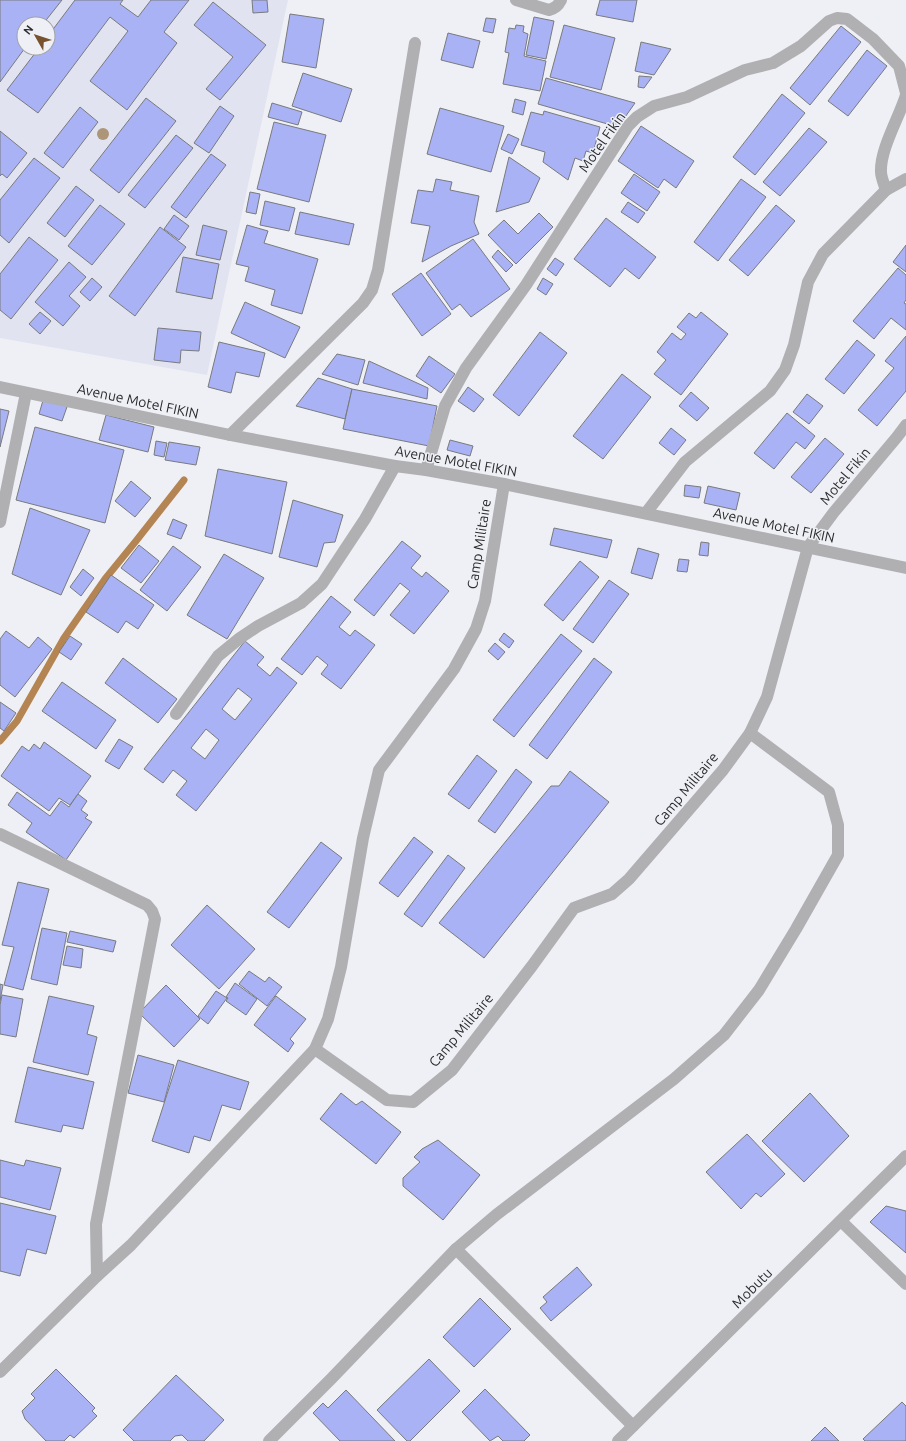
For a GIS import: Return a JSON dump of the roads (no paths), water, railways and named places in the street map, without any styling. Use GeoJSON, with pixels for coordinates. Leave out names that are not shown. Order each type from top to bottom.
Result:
{"type":"FeatureCollection","features":[{"type":"Feature","properties":{"kind":"street"},"geometry":{"type":"LineString","coordinates":[[516,0],[549,10],[558,5],[561,0]]}},
{"type":"Feature","properties":{"kind":"street","name":"Motel Fikin"},"geometry":{"type":"LineString","coordinates":[[426,470],[445,406],[466,368],[526,285],[628,126],[637,117],[654,106],[687,97],[745,70],[773,63],[801,46],[829,21],[837,18],[848,19],[872,39],[899,66],[906,94],[884,150],[880,172],[886,190]]}},
{"type":"Feature","properties":{"kind":"street"},"geometry":{"type":"LineString","coordinates":[[230,435],[363,303],[372,290],[378,270],[415,43]]}},
{"type":"Feature","properties":{"kind":"street"},"geometry":{"type":"LineString","coordinates":[[646,513],[685,462],[770,391],[785,370],[794,345],[808,282],[823,254],[886,190],[906,179]]}},
{"type":"Feature","properties":{"kind":"street","name":"Avenue Motel FIKIN"},"geometry":{"type":"LineString","coordinates":[[0,387],[230,435],[395,466],[504,484],[906,568]]}},
{"type":"Feature","properties":{"kind":"street"},"geometry":{"type":"LineString","coordinates":[[0,522],[26,393]]}},
{"type":"Feature","properties":{"kind":"street","name":"Motel Fikin"},"geometry":{"type":"LineString","coordinates":[[808,547],[834,512],[906,425]]}},
{"type":"Feature","properties":{"kind":"street"},"geometry":{"type":"LineString","coordinates":[[176,714],[218,656],[258,626],[301,603],[322,584],[365,519],[395,466]]}},
{"type":"Feature","properties":{"kind":"street","name":"Camp Militaire"},"geometry":{"type":"LineString","coordinates":[[504,484],[485,601],[476,629],[454,668],[380,770],[363,838],[341,967],[328,1019],[315,1049],[387,1100],[413,1102],[452,1070],[532,966],[574,908],[612,894],[629,879],[723,770],[750,733],[767,697],[808,547]]}},
{"type":"Feature","properties":{"kind":"street"},"geometry":{"type":"LineString","coordinates":[[270,1441],[456,1249],[496,1215],[674,1079],[724,1034],[759,990],[838,855],[838,825],[829,792],[750,733]]}},
{"type":"Feature","properties":{"kind":"street"},"geometry":{"type":"LineString","coordinates":[[0,834],[147,905],[156,919],[96,1224],[97,1276]]}},
{"type":"Feature","properties":{"kind":"street"},"geometry":{"type":"LineString","coordinates":[[0,1372],[97,1276],[131,1246],[315,1049]]}},
{"type":"Feature","properties":{"kind":"street","name":"Mobutu"},"geometry":{"type":"LineString","coordinates":[[618,1441],[906,1156]]}},
{"type":"Feature","properties":{"kind":"street"},"geometry":{"type":"LineString","coordinates":[[841,1221],[906,1284]]}},
{"type":"Feature","properties":{"kind":"street"},"geometry":{"type":"LineString","coordinates":[[456,1249],[633,1426]]}},
{"type":"Feature","properties":{"kind":"waterway"},"geometry":{"type":"LineString","coordinates":[[0,741],[17,721],[64,638],[105,579],[184,480]]}}]}
